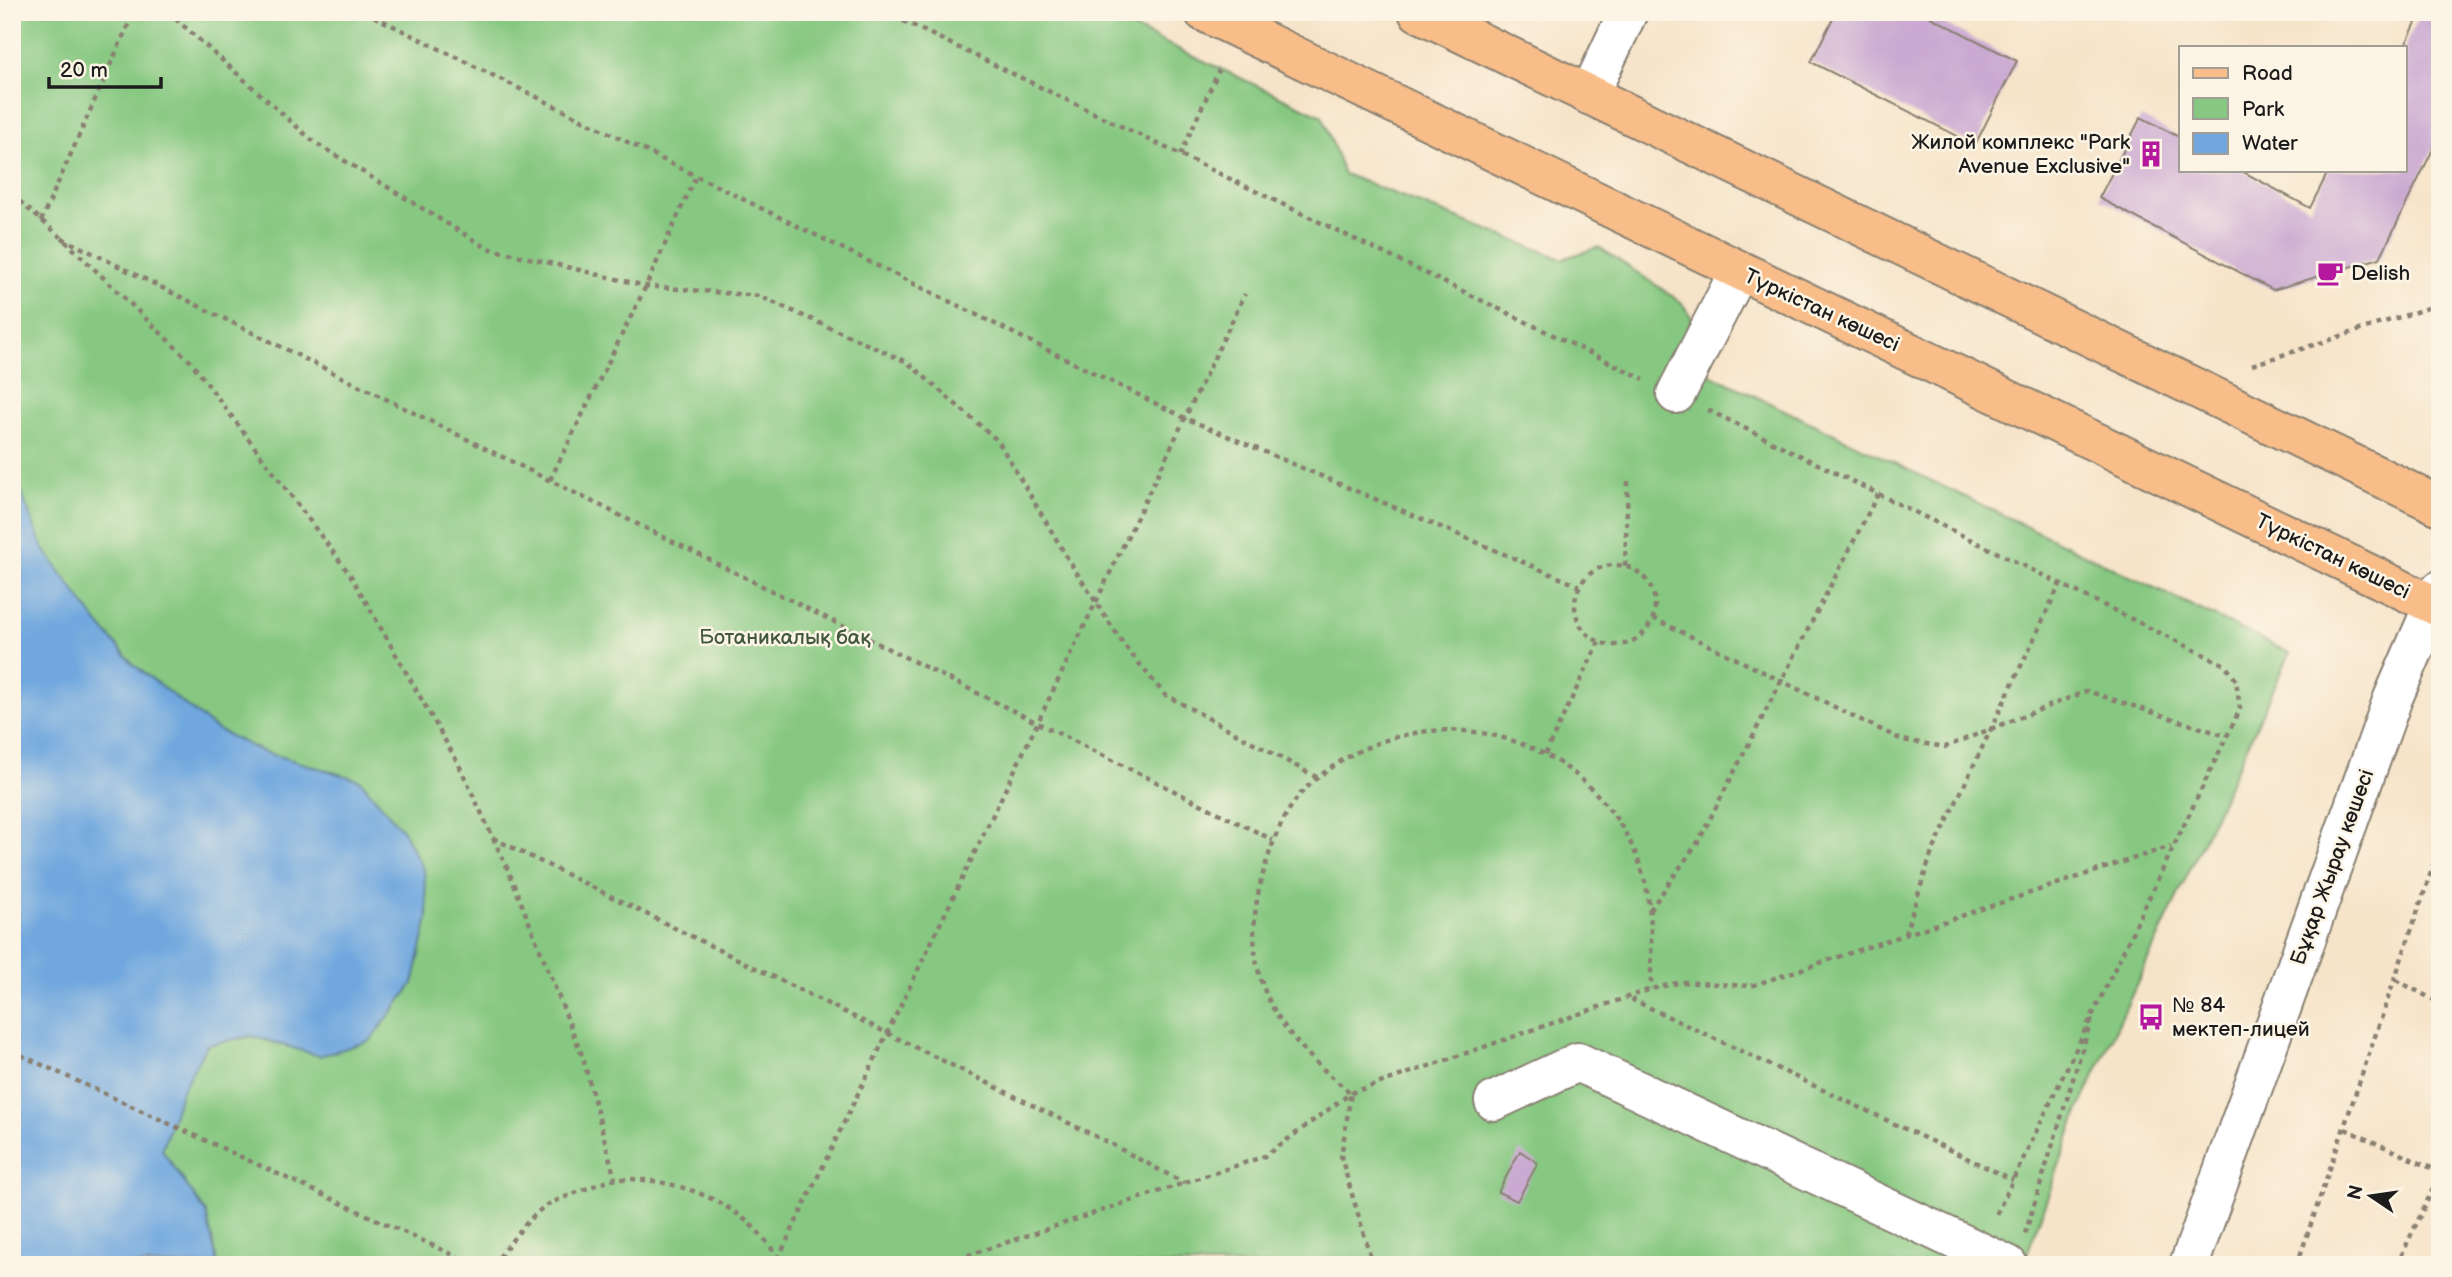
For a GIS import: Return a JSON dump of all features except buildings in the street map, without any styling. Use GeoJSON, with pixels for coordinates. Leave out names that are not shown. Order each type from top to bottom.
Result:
{"type":"FeatureCollection","features":[{"type":"Feature","properties":{"kind":"main road","name":"Түркістан көшесі"},"geometry":{"type":"LineString","coordinates":[[1204,12],[1739,271],[2438,601]]}},
{"type":"Feature","properties":{"kind":"main road"},"geometry":{"type":"LineString","coordinates":[[1418,12],[2440,506]]}},
{"type":"Feature","properties":{"kind":"street"},"geometry":{"type":"LineString","coordinates":[[1589,95],[1628,12]]}},
{"type":"Feature","properties":{"kind":"street"},"geometry":{"type":"LineString","coordinates":[[1676,394],[1739,271]]}},
{"type":"Feature","properties":{"kind":"street","name":"Бұқар Жырау көшесі"},"geometry":{"type":"LineString","coordinates":[[2189,1265],[2393,698],[2438,601]]}},
{"type":"Feature","properties":{"kind":"street"},"geometry":{"type":"LineString","coordinates":[[1494,1101],[1578,1062],[2003,1252]]}},
{"type":"Feature","properties":{"kind":"path"},"geometry":{"type":"LineString","coordinates":[[41,221],[134,12]]}},
{"type":"Feature","properties":{"kind":"path"},"geometry":{"type":"LineString","coordinates":[[168,12],[314,142],[487,248],[646,286],[759,296],[906,362],[998,441],[1124,645],[1164,694],[1318,778]]}},
{"type":"Feature","properties":{"kind":"path"},"geometry":{"type":"LineString","coordinates":[[365,12],[1185,418],[1579,586]]}},
{"type":"Feature","properties":{"kind":"path"},"geometry":{"type":"LineString","coordinates":[[885,12],[1676,394],[2225,665],[2236,680],[2240,709],[2013,1180],[2003,1252]]}},
{"type":"Feature","properties":{"kind":"path"},"geometry":{"type":"LineString","coordinates":[[1180,155],[1219,70]]}},
{"type":"Feature","properties":{"kind":"path"},"geometry":{"type":"LineString","coordinates":[[550,480],[646,286],[696,176]]}},
{"type":"Feature","properties":{"kind":"path"},"geometry":{"type":"LineString","coordinates":[[12,195],[62,238],[191,362],[351,576],[458,763],[509,872],[583,1058],[615,1179]]}},
{"type":"Feature","properties":{"kind":"path"},"geometry":{"type":"LineString","coordinates":[[62,238],[1273,840]]}},
{"type":"Feature","properties":{"kind":"path"},"geometry":{"type":"LineString","coordinates":[[778,1259],[1245,294]]}},
{"type":"Feature","properties":{"kind":"path"},"geometry":{"type":"LineString","coordinates":[[2252,365],[2440,304]]}},
{"type":"Feature","properties":{"kind":"path"},"geometry":{"type":"LineString","coordinates":[[1625,566],[1628,480]]}},
{"type":"Feature","properties":{"kind":"path"},"geometry":{"type":"LineString","coordinates":[[1649,911],[1698,842],[1878,494]]}},
{"type":"Feature","properties":{"kind":"path"},"geometry":{"type":"LineString","coordinates":[[1625,566],[1647,580],[1653,592],[1653,618],[1647,630],[1637,639],[1625,644],[1599,642],[1588,635],[1579,624],[1575,612],[1575,598],[1579,586],[1587,575],[1598,568],[1625,566]]}},
{"type":"Feature","properties":{"kind":"path"},"geometry":{"type":"LineString","coordinates":[[1904,935],[1931,855],[2060,584]]}},
{"type":"Feature","properties":{"kind":"path"},"geometry":{"type":"LineString","coordinates":[[1653,618],[1902,740],[1945,747],[2087,691],[2226,736]]}},
{"type":"Feature","properties":{"kind":"path"},"geometry":{"type":"LineString","coordinates":[[1545,754],[1599,642]]}},
{"type":"Feature","properties":{"kind":"path"},"geometry":{"type":"LineString","coordinates":[[1373,1265],[1341,1157],[1351,1093],[1321,1068],[1298,1043],[1262,983],[1254,922],[1259,889],[1273,840],[1298,796],[1354,753],[1386,739],[1420,731],[1456,729],[1491,733],[1545,754],[1584,781],[1608,807],[1627,836],[1641,869],[1649,911],[1651,989]]}},
{"type":"Feature","properties":{"kind":"path"},"geometry":{"type":"LineString","coordinates":[[493,838],[1185,1183]]}},
{"type":"Feature","properties":{"kind":"path"},"geometry":{"type":"LineString","coordinates":[[2297,1265],[2440,846]]}},
{"type":"Feature","properties":{"kind":"path"},"geometry":{"type":"LineString","coordinates":[[2396,979],[2440,1003]]}},
{"type":"Feature","properties":{"kind":"path"},"geometry":{"type":"LineString","coordinates":[[1630,998],[2013,1180]]}},
{"type":"Feature","properties":{"kind":"path"},"geometry":{"type":"LineString","coordinates":[[2003,1252],[2097,1003]]}},
{"type":"Feature","properties":{"kind":"path"},"geometry":{"type":"LineString","coordinates":[[12,1051],[475,1265]]}},
{"type":"Feature","properties":{"kind":"path"},"geometry":{"type":"LineString","coordinates":[[2345,1129],[2440,1173],[2397,1265]]}},
{"type":"Feature","properties":{"kind":"path"},"geometry":{"type":"LineString","coordinates":[[493,1265],[520,1231],[547,1206],[615,1179],[665,1184],[705,1196],[735,1212],[755,1228],[781,1265]]}},
{"type":"Feature","properties":{"kind":"green space","name":"Ботаникалық бақ"},"geometry":{"type":"Polygon","coordinates":[[[12,12],[1099,12],[1322,116],[1344,174],[1562,259],[1599,247],[1681,302],[1692,318],[1676,358],[2290,653],[2080,1107],[2023,1265],[12,1265],[12,12]]]}},
{"type":"Feature","properties":{"kind":"water"},"geometry":{"type":"Polygon","coordinates":[[[12,470],[43,548],[97,622],[133,664],[216,729],[261,751],[360,780],[403,831],[424,871],[428,918],[413,984],[370,1041],[320,1056],[252,1036],[207,1045],[181,1092],[162,1150],[206,1213],[218,1265],[12,1265],[12,470]]]}},
{"type":"Feature","properties":{"kind":"place","name":"Жилой комплекс \"Park Avenue Exclusive\""},"geometry":{"type":"Point","coordinates":[2151,154]}},
{"type":"Feature","properties":{"kind":"place","name":"Delish"},"geometry":{"type":"Point","coordinates":[2330,273]}},
{"type":"Feature","properties":{"kind":"place","name":"№ 84 мектеп-лицей"},"geometry":{"type":"Point","coordinates":[2151,1017]}}]}
